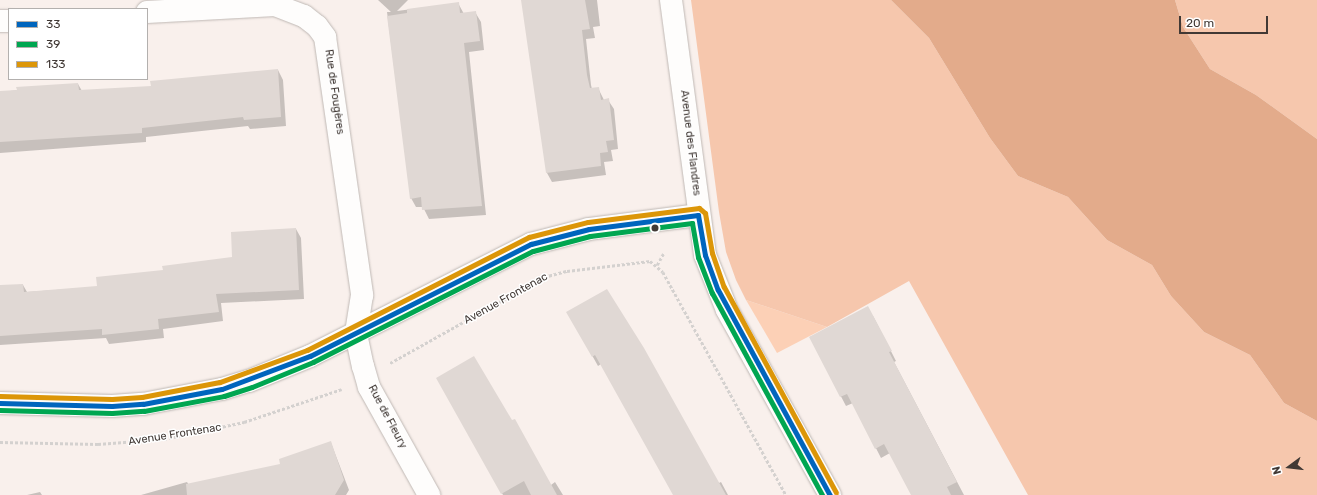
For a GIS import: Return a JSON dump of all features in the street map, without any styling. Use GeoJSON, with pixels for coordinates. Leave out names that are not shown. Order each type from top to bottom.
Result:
{"type":"FeatureCollection","features":[{"type":"Feature","properties":{"kind":"street","name":"Avenue des Flandres"},"geometry":{"type":"LineString","coordinates":[[671,0],[698,215],[705,255],[718,290],[830,495]]}},
{"type":"Feature","properties":{"kind":"street","name":"Rue de Fougères"},"geometry":{"type":"LineString","coordinates":[[148,12],[275,5],[304,16],[316,26],[325,37],[362,295],[356,334]]}},
{"type":"Feature","properties":{"kind":"street"},"geometry":{"type":"LineString","coordinates":[[0,403],[112,406],[197,394],[249,381],[356,334],[531,244],[589,229],[698,215]]}},
{"type":"Feature","properties":{"kind":"street","name":"Rue de Fleury"},"geometry":{"type":"LineString","coordinates":[[356,334],[369,387],[429,495]]}},
{"type":"Feature","properties":{"kind":"path"},"geometry":{"type":"LineString","coordinates":[[663,254],[658,265],[786,495]]}},
{"type":"Feature","properties":{"kind":"path","name":"Avenue Frontenac"},"geometry":{"type":"LineString","coordinates":[[386,366],[549,276],[639,261],[650,261],[658,265]]}},
{"type":"Feature","properties":{"kind":"path","name":"Avenue Frontenac"},"geometry":{"type":"LineString","coordinates":[[0,442],[98,444],[164,439],[244,422],[343,388]]}},
{"type":"Feature","properties":{"kind":"shaded area"},"geometry":{"type":"Polygon","coordinates":[[[691,0],[891,0],[929,38],[990,138],[1018,176],[1068,197],[1107,240],[1152,265],[1171,296],[1204,332],[1250,355],[1284,403],[1317,421],[1317,495],[1028,495],[909,281],[827,327],[746,300],[736,280],[726,252],[719,212],[691,0]]]}},
{"type":"Feature","properties":{"kind":"shaded area"},"geometry":{"type":"Polygon","coordinates":[[[891,0],[1175,0],[1183,27],[1210,69],[1256,95],[1317,139],[1317,421],[1284,403],[1250,355],[1204,332],[1171,296],[1152,265],[1107,240],[1068,197],[1018,176],[990,138],[929,38],[891,0]]]}},
{"type":"Feature","properties":{"kind":"shaded area"},"geometry":{"type":"Polygon","coordinates":[[[1175,0],[1317,0],[1317,139],[1256,95],[1210,69],[1183,27],[1175,0]]]}},
{"type":"Feature","properties":{"kind":"shaded area"},"geometry":{"type":"Polygon","coordinates":[[[746,300],[827,327],[777,353],[746,300]]]}},
{"type":"Feature","properties":{"kind":"building"},"geometry":{"type":"Polygon","coordinates":[[[521,0],[585,0],[590,29],[582,30],[587,75],[590,88],[599,87],[601,100],[609,98],[614,140],[606,141],[608,152],[600,153],[601,166],[546,173],[521,0]]]}},
{"type":"Feature","properties":{"kind":"building"},"geometry":{"type":"Polygon","coordinates":[[[459,2],[460,13],[476,11],[480,41],[464,43],[482,206],[422,210],[421,197],[410,199],[387,16],[407,13],[407,9],[459,2]]]}},
{"type":"Feature","properties":{"kind":"building"},"geometry":{"type":"Polygon","coordinates":[[[278,69],[281,117],[244,120],[243,117],[142,128],[142,133],[0,142],[0,91],[17,90],[16,87],[78,83],[79,90],[151,86],[150,81],[278,69]]]}},
{"type":"Feature","properties":{"kind":"building"},"geometry":{"type":"Polygon","coordinates":[[[296,228],[299,290],[216,294],[219,312],[158,319],[159,329],[102,335],[102,329],[0,336],[0,285],[23,284],[24,292],[97,286],[96,277],[163,270],[162,266],[232,257],[231,232],[296,228]]]}},
{"type":"Feature","properties":{"kind":"building"},"geometry":{"type":"Polygon","coordinates":[[[607,289],[644,348],[726,495],[673,495],[595,355],[592,357],[566,312],[607,289]]]}},
{"type":"Feature","properties":{"kind":"building"},"geometry":{"type":"Polygon","coordinates":[[[868,306],[892,351],[889,352],[957,482],[947,487],[951,495],[911,495],[884,444],[875,449],[847,394],[840,397],[809,337],[868,306]]]}},
{"type":"Feature","properties":{"kind":"building"},"geometry":{"type":"Polygon","coordinates":[[[474,356],[512,420],[515,419],[557,495],[531,495],[524,481],[501,494],[436,378],[474,356]]]}},
{"type":"Feature","properties":{"kind":"building"},"geometry":{"type":"Polygon","coordinates":[[[331,441],[344,480],[335,495],[187,495],[186,484],[280,464],[279,459],[331,441]]]}},
{"type":"Feature","properties":{"kind":"transit line","name":"133"},"geometry":{"type":"LineString","coordinates":[[0,396],[112,399],[142,397],[220,382],[307,350],[529,237],[588,222],[699,208],[705,213],[712,253],[724,287],[836,492]]}},
{"type":"Feature","properties":{"kind":"transit line","name":"33"},"geometry":{"type":"LineString","coordinates":[[0,403],[112,406],[143,404],[222,389],[310,356],[531,244],[589,229],[698,215],[705,255],[718,290],[830,495]]}},
{"type":"Feature","properties":{"kind":"transit line","name":"39"},"geometry":{"type":"LineString","coordinates":[[0,410],[112,413],[144,411],[224,396],[252,387],[313,362],[533,251],[590,236],[692,223],[698,257],[712,293],[822,495]]}}]}
